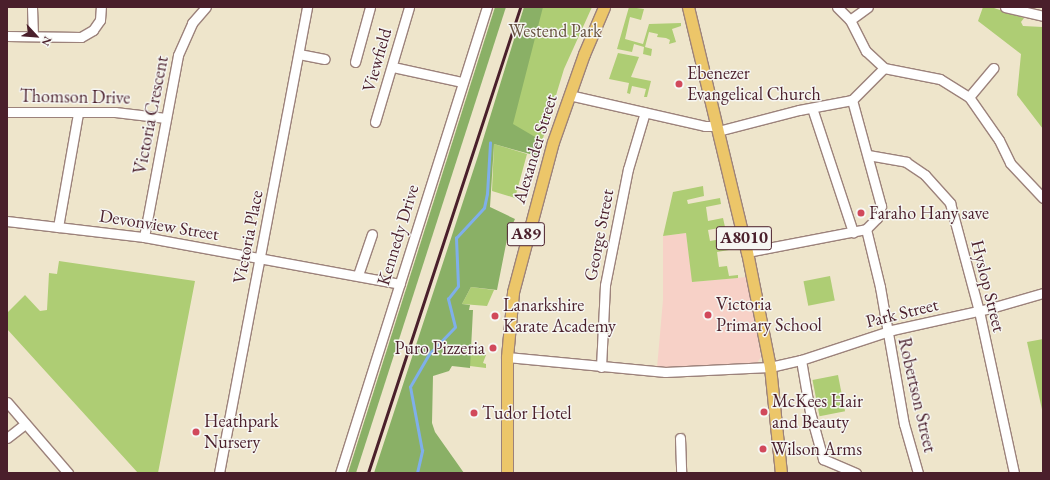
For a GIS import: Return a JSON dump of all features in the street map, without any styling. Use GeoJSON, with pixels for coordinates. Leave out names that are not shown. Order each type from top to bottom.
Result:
{"type":"FeatureCollection","features":[{"type":"Feature","properties":{"kind":"main road","name":"Alexander Street"},"geometry":{"type":"LineString","coordinates":[[507,473],[508,357],[511,298],[519,259],[569,95],[604,7]]}},
{"type":"Feature","properties":{"kind":"main road","name":"A8010"},"geometry":{"type":"LineString","coordinates":[[688,7],[747,252],[770,367],[781,473]]}},
{"type":"Feature","properties":{"kind":"street"},"geometry":{"type":"LineString","coordinates":[[32,7],[33,35]]}},
{"type":"Feature","properties":{"kind":"street"},"geometry":{"type":"LineString","coordinates":[[7,36],[33,35],[81,37],[88,35],[100,20],[101,7]]}},
{"type":"Feature","properties":{"kind":"street","name":"Victoria Crescent"},"geometry":{"type":"LineString","coordinates":[[144,237],[178,55],[192,23],[206,7]]}},
{"type":"Feature","properties":{"kind":"street","name":"Victoria Place"},"geometry":{"type":"LineString","coordinates":[[219,473],[307,7]]}},
{"type":"Feature","properties":{"kind":"street"},"geometry":{"type":"LineString","coordinates":[[355,62],[370,7]]}},
{"type":"Feature","properties":{"kind":"street","name":"Viewfield"},"geometry":{"type":"LineString","coordinates":[[375,122],[393,67],[409,7]]}},
{"type":"Feature","properties":{"kind":"street","name":"Kennedy Drive"},"geometry":{"type":"LineString","coordinates":[[340,473],[462,82],[487,7]]}},
{"type":"Feature","properties":{"kind":"street"},"geometry":{"type":"LineString","coordinates":[[837,7],[850,20],[866,51],[884,68],[940,79],[969,97],[999,140],[1010,163],[1043,198]]}},
{"type":"Feature","properties":{"kind":"street"},"geometry":{"type":"LineString","coordinates":[[850,20],[868,7]]}},
{"type":"Feature","properties":{"kind":"street"},"geometry":{"type":"LineString","coordinates":[[1005,7],[1043,16]]}},
{"type":"Feature","properties":{"kind":"street"},"geometry":{"type":"LineString","coordinates":[[299,54],[325,59]]}},
{"type":"Feature","properties":{"kind":"street"},"geometry":{"type":"LineString","coordinates":[[393,67],[462,82]]}},
{"type":"Feature","properties":{"kind":"street"},"geometry":{"type":"LineString","coordinates":[[569,95],[717,128],[852,100],[884,68]]}},
{"type":"Feature","properties":{"kind":"street"},"geometry":{"type":"LineString","coordinates":[[969,97],[993,68]]}},
{"type":"Feature","properties":{"kind":"street"},"geometry":{"type":"LineString","coordinates":[[747,252],[866,229],[877,218],[881,206],[852,100]]}},
{"type":"Feature","properties":{"kind":"street"},"geometry":{"type":"LineString","coordinates":[[812,108],[853,232]]}},
{"type":"Feature","properties":{"kind":"street","name":"Thomson Drive"},"geometry":{"type":"LineString","coordinates":[[7,112],[115,112],[166,118]]}},
{"type":"Feature","properties":{"kind":"street","name":"George Street"},"geometry":{"type":"LineString","coordinates":[[601,367],[604,285],[628,169],[645,112]]}},
{"type":"Feature","properties":{"kind":"street"},"geometry":{"type":"LineString","coordinates":[[58,226],[78,113]]}},
{"type":"Feature","properties":{"kind":"street","name":"Hyslop Street"},"geometry":{"type":"LineString","coordinates":[[868,155],[906,162],[925,174],[950,203],[979,311],[1014,473]]}},
{"type":"Feature","properties":{"kind":"street","name":"Devonview Street"},"geometry":{"type":"LineString","coordinates":[[7,221],[144,237],[261,257],[400,284]]}},
{"type":"Feature","properties":{"kind":"street","name":"Robertson Street"},"geometry":{"type":"LineString","coordinates":[[866,229],[880,288],[886,332],[904,424],[918,473]]}},
{"type":"Feature","properties":{"kind":"street"},"geometry":{"type":"LineString","coordinates":[[358,275],[372,234]]}},
{"type":"Feature","properties":{"kind":"street","name":"Park Street"},"geometry":{"type":"LineString","coordinates":[[508,357],[665,372],[770,367],[801,360],[886,332],[979,311],[1043,293]]}},
{"type":"Feature","properties":{"kind":"street"},"geometry":{"type":"LineString","coordinates":[[801,360],[810,412],[823,460],[856,473]]}},
{"type":"Feature","properties":{"kind":"street"},"geometry":{"type":"LineString","coordinates":[[7,402],[65,472]]}},
{"type":"Feature","properties":{"kind":"street"},"geometry":{"type":"LineString","coordinates":[[7,438],[25,424]]}},
{"type":"Feature","properties":{"kind":"street"},"geometry":{"type":"LineString","coordinates":[[680,438],[681,473]]}},
{"type":"Feature","properties":{"kind":"shaded area","name":"Victoria Primary School"},"geometry":{"type":"Polygon","coordinates":[[[686,233],[693,282],[747,277],[761,357],[757,363],[657,368],[663,300],[663,236],[686,233]]]}},
{"type":"Feature","properties":{"kind":"green space"},"geometry":{"type":"Polygon","coordinates":[[[495,7],[506,7],[356,473],[348,473],[495,7]]]}},
{"type":"Feature","properties":{"kind":"green space"},"geometry":{"type":"Polygon","coordinates":[[[524,7],[543,7],[513,124],[542,141],[537,156],[494,144],[490,207],[515,219],[508,234],[497,290],[471,287],[462,304],[470,305],[469,310],[473,310],[470,368],[452,366],[449,371],[433,376],[432,423],[435,432],[464,473],[374,473],[478,156],[524,7]]]}},
{"type":"Feature","properties":{"kind":"green space","name":"Westend Park"},"geometry":{"type":"Polygon","coordinates":[[[537,7],[592,7],[564,69],[540,148],[505,127],[537,7]]]}},
{"type":"Feature","properties":{"kind":"green space"},"geometry":{"type":"Polygon","coordinates":[[[629,7],[644,9],[641,20],[630,17],[625,39],[643,44],[649,24],[681,23],[681,26],[672,29],[676,42],[669,44],[670,40],[657,37],[658,34],[649,32],[645,47],[652,49],[651,56],[643,54],[644,47],[634,44],[632,52],[617,49],[629,7]]]}},
{"type":"Feature","properties":{"kind":"green space"},"geometry":{"type":"Polygon","coordinates":[[[983,7],[991,7],[1024,18],[1021,22],[1023,26],[1043,27],[1043,129],[1017,95],[1021,54],[978,21],[983,7]]]}},
{"type":"Feature","properties":{"kind":"green space"},"geometry":{"type":"Polygon","coordinates":[[[618,53],[639,57],[631,77],[651,81],[647,97],[644,97],[646,89],[632,86],[630,94],[627,93],[629,83],[609,79],[618,53]]]}},
{"type":"Feature","properties":{"kind":"green space"},"geometry":{"type":"Polygon","coordinates":[[[494,144],[527,154],[515,198],[492,191],[494,144]]]}},
{"type":"Feature","properties":{"kind":"green space"},"geometry":{"type":"Polygon","coordinates":[[[703,186],[704,196],[687,200],[688,204],[720,198],[721,204],[706,207],[708,221],[723,218],[725,227],[708,230],[710,241],[727,238],[729,250],[717,252],[719,267],[727,266],[729,276],[738,275],[738,278],[692,282],[686,233],[663,236],[673,192],[703,186]]]}},
{"type":"Feature","properties":{"kind":"green space"},"geometry":{"type":"Polygon","coordinates":[[[59,261],[195,281],[158,473],[138,473],[7,329],[7,313],[25,295],[40,311],[47,310],[49,273],[57,274],[59,261]]]}},
{"type":"Feature","properties":{"kind":"green space"},"geometry":{"type":"Polygon","coordinates":[[[830,276],[835,301],[808,306],[803,281],[830,276]]]}},
{"type":"Feature","properties":{"kind":"green space"},"geometry":{"type":"Polygon","coordinates":[[[471,287],[494,290],[487,306],[462,304],[471,287]]]}},
{"type":"Feature","properties":{"kind":"green space"},"geometry":{"type":"Polygon","coordinates":[[[1043,339],[1043,414],[1027,342],[1043,339]]]}},
{"type":"Feature","properties":{"kind":"green space"},"geometry":{"type":"Polygon","coordinates":[[[470,354],[486,355],[483,363],[486,364],[486,368],[470,366],[470,354]]]}},
{"type":"Feature","properties":{"kind":"green space"},"geometry":{"type":"Polygon","coordinates":[[[838,375],[845,411],[820,416],[812,380],[838,375]]]}},
{"type":"Feature","properties":{"kind":"waterway"},"geometry":{"type":"LineString","coordinates":[[417,473],[422,451],[410,387],[429,354],[455,327],[448,299],[458,286],[456,238],[484,208],[487,194],[490,143]]}},
{"type":"Feature","properties":{"kind":"railway"},"geometry":{"type":"LineString","coordinates":[[368,473],[520,7]]}},
{"type":"Feature","properties":{"kind":"place","name":"Ebenezer Evangelical Church"},"geometry":{"type":"Point","coordinates":[679,84]}},
{"type":"Feature","properties":{"kind":"place","name":"Faraho Hany save"},"geometry":{"type":"Point","coordinates":[861,213]}},
{"type":"Feature","properties":{"kind":"place","name":"Victoria Primary School"},"geometry":{"type":"Point","coordinates":[708,315]}},
{"type":"Feature","properties":{"kind":"place","name":"Lanarkshire Karate Academy"},"geometry":{"type":"Point","coordinates":[495,316]}},
{"type":"Feature","properties":{"kind":"place","name":"Puro Pizzeria"},"geometry":{"type":"Point","coordinates":[493,348]}},
{"type":"Feature","properties":{"kind":"place","name":"McKees Hair and Beauty"},"geometry":{"type":"Point","coordinates":[764,412]}},
{"type":"Feature","properties":{"kind":"place","name":"Tudor Hotel"},"geometry":{"type":"Point","coordinates":[474,413]}},
{"type":"Feature","properties":{"kind":"place","name":"Heathpark Nursery"},"geometry":{"type":"Point","coordinates":[196,432]}},
{"type":"Feature","properties":{"kind":"place","name":"Wilson Arms"},"geometry":{"type":"Point","coordinates":[763,449]}}]}
